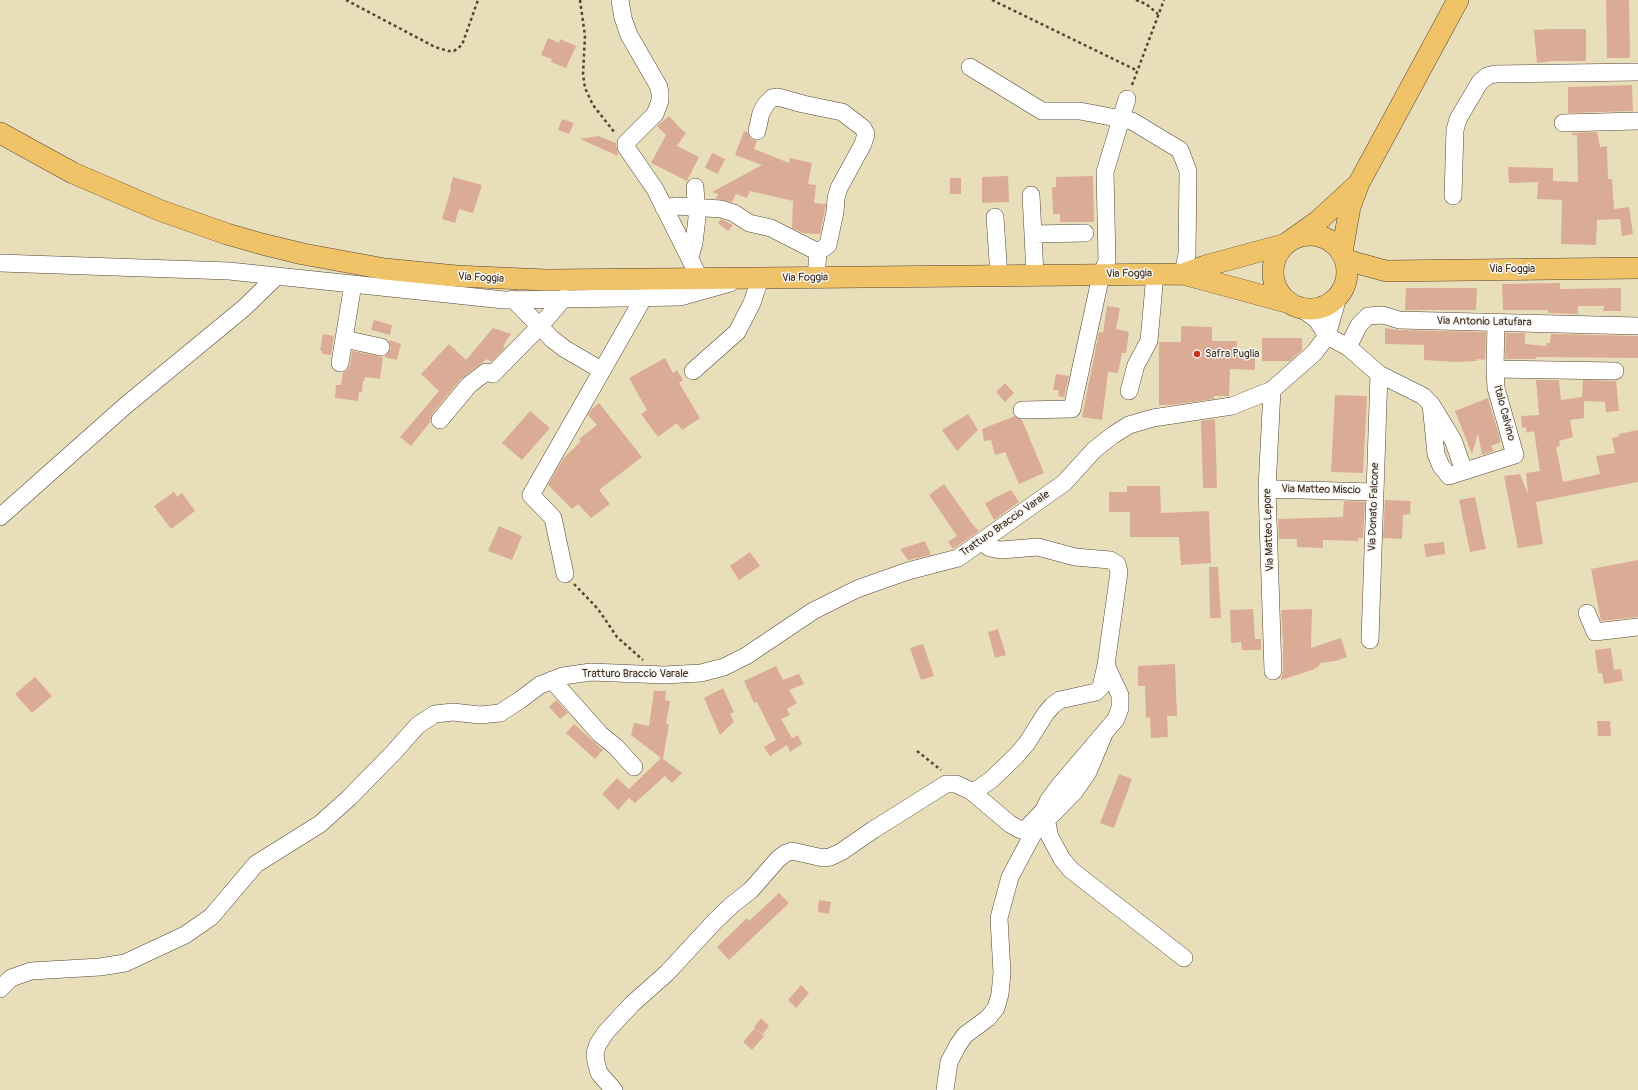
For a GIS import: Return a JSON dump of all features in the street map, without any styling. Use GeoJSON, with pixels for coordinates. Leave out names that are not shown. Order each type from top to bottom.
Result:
{"type":"FeatureCollection","features":[{"type":"Feature","properties":{"kind":"main road"},"geometry":{"type":"LineString","coordinates":[[1341,293],[1347,275],[1344,256],[1350,207],[1359,183],[1458,0]]}},
{"type":"Feature","properties":{"kind":"main road","name":"Via Foggia"},"geometry":{"type":"LineString","coordinates":[[0,133],[73,173],[124,196],[227,234],[310,255],[385,269],[427,274],[546,280],[1183,274],[1296,306],[1312,309],[1322,308],[1331,303],[1341,293],[1366,277],[1386,271],[1638,268]]}},
{"type":"Feature","properties":{"kind":"main road"},"geometry":{"type":"LineString","coordinates":[[1296,306],[1282,296],[1276,286],[1273,275],[1274,263],[1279,253],[1289,242],[1318,221],[1359,183]]}},
{"type":"Feature","properties":{"kind":"main road","name":"Via Foggia"},"geometry":{"type":"LineString","coordinates":[[1183,274],[1289,242],[1303,236],[1320,237],[1334,244],[1344,256],[1386,271]]}},
{"type":"Feature","properties":{"kind":"street"},"geometry":{"type":"LineString","coordinates":[[620,0],[623,18],[629,35],[658,87],[660,94],[660,101],[655,114],[626,143],[626,147],[655,190],[700,279]]}},
{"type":"Feature","properties":{"kind":"street"},"geometry":{"type":"LineString","coordinates":[[970,67],[1042,111],[1080,111],[1122,118],[1132,121],[1180,150],[1188,171],[1188,254],[1183,274]]}},
{"type":"Feature","properties":{"kind":"street"},"geometry":{"type":"LineString","coordinates":[[1453,196],[1455,130],[1458,119],[1480,82],[1487,76],[1495,74],[1638,72]]}},
{"type":"Feature","properties":{"kind":"street"},"geometry":{"type":"LineString","coordinates":[[757,131],[761,114],[766,104],[772,98],[778,97],[802,104],[842,112],[863,128],[866,134],[863,144],[837,193],[835,212],[828,245],[818,252]]}},
{"type":"Feature","properties":{"kind":"street"},"geometry":{"type":"LineString","coordinates":[[1022,410],[1072,409],[1102,275],[1107,260],[1105,172],[1127,99]]}},
{"type":"Feature","properties":{"kind":"street"},"geometry":{"type":"LineString","coordinates":[[1563,123],[1638,121]]}},
{"type":"Feature","properties":{"kind":"street"},"geometry":{"type":"LineString","coordinates":[[690,257],[694,243],[697,218],[695,187]]}},
{"type":"Feature","properties":{"kind":"street"},"geometry":{"type":"LineString","coordinates":[[1031,195],[1035,275]]}},
{"type":"Feature","properties":{"kind":"street"},"geometry":{"type":"LineString","coordinates":[[664,208],[676,206],[721,209],[734,212],[749,223],[772,228],[818,252]]}},
{"type":"Feature","properties":{"kind":"street"},"geometry":{"type":"LineString","coordinates":[[995,216],[999,276]]}},
{"type":"Feature","properties":{"kind":"street"},"geometry":{"type":"LineString","coordinates":[[1033,234],[1085,233]]}},
{"type":"Feature","properties":{"kind":"street"},"geometry":{"type":"LineString","coordinates":[[816,278],[818,252]]}},
{"type":"Feature","properties":{"kind":"street"},"geometry":{"type":"LineString","coordinates":[[0,263],[229,271],[504,300],[680,296],[753,279],[752,303],[737,332],[693,370]]}},
{"type":"Feature","properties":{"kind":"street"},"geometry":{"type":"LineString","coordinates":[[1129,391],[1136,365],[1150,342],[1155,274]]}},
{"type":"Feature","properties":{"kind":"street"},"geometry":{"type":"LineString","coordinates":[[0,517],[125,406],[244,308],[277,276]]}},
{"type":"Feature","properties":{"kind":"street"},"geometry":{"type":"LineString","coordinates":[[340,363],[353,284]]}},
{"type":"Feature","properties":{"kind":"street","name":"Tratturo Braccio Varale"},"geometry":{"type":"LineString","coordinates":[[0,989],[11,978],[31,971],[100,967],[125,963],[185,936],[211,917],[256,864],[320,824],[349,798],[418,725],[434,714],[453,712],[480,715],[500,713],[540,685],[563,676],[591,672],[664,675],[701,673],[724,667],[746,656],[813,611],[857,589],[908,571],[958,558],[1064,484],[1094,450],[1112,435],[1129,425],[1153,418],[1232,406],[1272,390],[1314,354],[1327,336],[1341,293]]}},
{"type":"Feature","properties":{"kind":"street"},"geometry":{"type":"LineString","coordinates":[[565,574],[553,518],[531,495],[644,297]]}},
{"type":"Feature","properties":{"kind":"street"},"geometry":{"type":"LineString","coordinates":[[440,420],[469,385],[486,372],[493,374],[540,326],[564,298]]}},
{"type":"Feature","properties":{"kind":"street"},"geometry":{"type":"LineString","coordinates":[[513,299],[552,339],[565,349],[601,370]]}},
{"type":"Feature","properties":{"kind":"street"},"geometry":{"type":"LineString","coordinates":[[1296,306],[1317,320],[1327,336],[1348,347],[1379,374]]}},
{"type":"Feature","properties":{"kind":"street","name":"Via Antonio Latufara"},"geometry":{"type":"LineString","coordinates":[[1348,347],[1358,325],[1368,316],[1383,315],[1399,320],[1638,326]]}},
{"type":"Feature","properties":{"kind":"street","name":"Italo Calvino"},"geometry":{"type":"LineString","coordinates":[[1379,374],[1423,396],[1431,404],[1454,440],[1464,471],[1515,455],[1496,388],[1494,369],[1496,323]]}},
{"type":"Feature","properties":{"kind":"street"},"geometry":{"type":"LineString","coordinates":[[344,339],[381,348]]}},
{"type":"Feature","properties":{"kind":"street"},"geometry":{"type":"LineString","coordinates":[[1494,369],[1615,371]]}},
{"type":"Feature","properties":{"kind":"street","name":"Via Donato Falcone"},"geometry":{"type":"LineString","coordinates":[[1370,640],[1379,374]]}},
{"type":"Feature","properties":{"kind":"street","name":"Via Matteo Lepore"},"geometry":{"type":"LineString","coordinates":[[1272,390],[1267,489],[1273,671]]}},
{"type":"Feature","properties":{"kind":"street","name":"Via Matteo Miscio"},"geometry":{"type":"LineString","coordinates":[[1267,489],[1375,492]]}},
{"type":"Feature","properties":{"kind":"street"},"geometry":{"type":"LineString","coordinates":[[966,789],[978,789],[992,779],[1016,756],[1027,743],[1046,713],[1053,705],[1060,700],[1096,692],[1103,681],[1119,572],[1117,564],[1110,560],[1075,557],[1038,547],[1001,550],[990,548],[981,542]]}},
{"type":"Feature","properties":{"kind":"street"},"geometry":{"type":"LineString","coordinates":[[1587,613],[1595,632],[1638,627]]}},
{"type":"Feature","properties":{"kind":"street"},"geometry":{"type":"LineString","coordinates":[[945,1090],[949,1062],[958,1045],[965,1035],[988,1018],[996,1008],[1000,994],[1002,973],[999,918],[1003,898],[1010,877],[1024,849],[1045,815],[1048,802],[1059,786],[1116,719],[1120,708],[1120,694],[1106,665]]}},
{"type":"Feature","properties":{"kind":"street"},"geometry":{"type":"LineString","coordinates":[[552,680],[600,734],[616,747],[634,767]]}},
{"type":"Feature","properties":{"kind":"street"},"geometry":{"type":"LineString","coordinates":[[614,1090],[600,1072],[596,1062],[595,1053],[598,1044],[615,1021],[667,973],[683,954],[733,904],[751,890],[778,859],[786,853],[792,851],[823,858],[830,857],[841,852],[946,784],[956,784],[966,789],[1010,824],[1021,830],[1027,828],[1045,815]]}},
{"type":"Feature","properties":{"kind":"street"},"geometry":{"type":"LineString","coordinates":[[1045,815],[1050,837],[1062,859],[1071,870],[1184,958]]}},
{"type":"Feature","properties":{"kind":"path"},"geometry":{"type":"LineString","coordinates":[[346,0],[435,47],[448,52],[454,51],[462,45],[478,0]]}},
{"type":"Feature","properties":{"kind":"path"},"geometry":{"type":"LineString","coordinates":[[580,0],[585,36],[583,74],[584,88],[593,105],[626,143]]}},
{"type":"Feature","properties":{"kind":"path"},"geometry":{"type":"LineString","coordinates":[[992,0],[1136,70]]}},
{"type":"Feature","properties":{"kind":"path"},"geometry":{"type":"LineString","coordinates":[[1136,0],[1146,4],[1158,14]]}},
{"type":"Feature","properties":{"kind":"path"},"geometry":{"type":"LineString","coordinates":[[1127,99],[1136,70],[1164,0]]}},
{"type":"Feature","properties":{"kind":"path"},"geometry":{"type":"LineString","coordinates":[[565,574],[598,609],[617,637],[644,660]]}},
{"type":"Feature","properties":{"kind":"path"},"geometry":{"type":"LineString","coordinates":[[917,751],[966,789]]}},
{"type":"Feature","properties":{"kind":"building"},"geometry":{"type":"Polygon","coordinates":[[[1606,0],[1629,0],[1630,58],[1607,58],[1606,0]]]}},
{"type":"Feature","properties":{"kind":"building"},"geometry":{"type":"Polygon","coordinates":[[[1586,29],[1586,61],[1553,61],[1537,63],[1534,30],[1586,29]]]}},
{"type":"Feature","properties":{"kind":"building"},"geometry":{"type":"Polygon","coordinates":[[[548,38],[559,43],[560,39],[576,46],[566,68],[551,62],[552,59],[541,55],[548,38]]]}},
{"type":"Feature","properties":{"kind":"building"},"geometry":{"type":"Polygon","coordinates":[[[1632,85],[1633,111],[1568,113],[1568,87],[1632,85]]]}},
{"type":"Feature","properties":{"kind":"building"},"geometry":{"type":"Polygon","coordinates":[[[669,116],[686,133],[677,146],[699,157],[687,181],[651,163],[666,135],[657,126],[669,116]]]}},
{"type":"Feature","properties":{"kind":"building"},"geometry":{"type":"Polygon","coordinates":[[[562,119],[574,123],[569,134],[558,130],[562,119]]]}},
{"type":"Feature","properties":{"kind":"building"},"geometry":{"type":"Polygon","coordinates":[[[744,131],[747,132],[751,139],[757,141],[754,149],[789,163],[790,158],[812,163],[808,184],[816,185],[814,203],[826,204],[820,234],[803,233],[792,228],[793,201],[750,191],[747,198],[736,194],[732,202],[716,199],[718,194],[712,192],[762,165],[735,155],[744,131]]]}},
{"type":"Feature","properties":{"kind":"building"},"geometry":{"type":"Polygon","coordinates":[[[1597,132],[1600,147],[1607,146],[1608,179],[1612,179],[1614,209],[1629,207],[1633,234],[1622,236],[1620,219],[1597,220],[1596,245],[1561,244],[1562,200],[1537,199],[1538,182],[1509,183],[1508,167],[1553,168],[1553,181],[1578,182],[1577,135],[1572,135],[1572,133],[1597,132]]]}},
{"type":"Feature","properties":{"kind":"building"},"geometry":{"type":"Polygon","coordinates":[[[598,136],[616,143],[618,156],[580,139],[598,136]]]}},
{"type":"Feature","properties":{"kind":"building"},"geometry":{"type":"Polygon","coordinates":[[[712,153],[725,159],[718,174],[705,168],[712,153]]]}},
{"type":"Feature","properties":{"kind":"building"},"geometry":{"type":"Polygon","coordinates":[[[1008,176],[1009,202],[982,203],[982,177],[1008,176]]]}},
{"type":"Feature","properties":{"kind":"building"},"geometry":{"type":"Polygon","coordinates":[[[1093,176],[1094,222],[1060,222],[1060,214],[1053,214],[1052,187],[1056,187],[1056,177],[1093,176]]]}},
{"type":"Feature","properties":{"kind":"building"},"geometry":{"type":"Polygon","coordinates":[[[453,177],[482,185],[473,213],[459,209],[455,223],[442,219],[453,177]]]}},
{"type":"Feature","properties":{"kind":"building"},"geometry":{"type":"Polygon","coordinates":[[[950,178],[961,178],[961,194],[950,194],[950,178]]]}},
{"type":"Feature","properties":{"kind":"building"},"geometry":{"type":"Polygon","coordinates":[[[721,219],[733,225],[728,231],[718,223],[721,219]]]}},
{"type":"Feature","properties":{"kind":"building"},"geometry":{"type":"Polygon","coordinates":[[[1560,283],[1560,289],[1621,288],[1621,311],[1603,311],[1604,306],[1578,306],[1578,314],[1548,313],[1548,310],[1503,310],[1502,284],[1560,283]]]}},
{"type":"Feature","properties":{"kind":"building"},"geometry":{"type":"Polygon","coordinates":[[[1406,288],[1477,288],[1476,310],[1405,310],[1406,288]]]}},
{"type":"Feature","properties":{"kind":"building"},"geometry":{"type":"Polygon","coordinates":[[[1107,306],[1120,308],[1116,329],[1129,332],[1126,353],[1122,353],[1118,373],[1108,372],[1102,420],[1082,417],[1099,332],[1103,333],[1107,306]]]}},
{"type":"Feature","properties":{"kind":"building"},"geometry":{"type":"Polygon","coordinates":[[[374,320],[392,325],[390,335],[371,330],[374,320]]]}},
{"type":"Feature","properties":{"kind":"building"},"geometry":{"type":"Polygon","coordinates":[[[1181,326],[1212,327],[1212,341],[1237,341],[1237,355],[1255,355],[1255,370],[1230,369],[1229,396],[1214,396],[1214,399],[1171,405],[1159,405],[1159,342],[1181,342],[1181,326]]]}},
{"type":"Feature","properties":{"kind":"building"},"geometry":{"type":"Polygon","coordinates":[[[493,328],[511,334],[503,346],[505,348],[491,362],[487,359],[461,379],[432,414],[430,422],[411,446],[400,437],[439,391],[421,374],[449,344],[466,360],[493,328]]]}},
{"type":"Feature","properties":{"kind":"building"},"geometry":{"type":"Polygon","coordinates":[[[1385,328],[1399,330],[1486,332],[1485,360],[1477,359],[1477,361],[1456,362],[1424,360],[1424,345],[1385,344],[1385,328]]]}},
{"type":"Feature","properties":{"kind":"building"},"geometry":{"type":"Polygon","coordinates":[[[1506,333],[1525,333],[1525,344],[1546,346],[1546,343],[1550,343],[1551,334],[1638,336],[1638,358],[1536,357],[1536,359],[1505,359],[1506,333]]]}},
{"type":"Feature","properties":{"kind":"building"},"geometry":{"type":"Polygon","coordinates":[[[323,334],[334,336],[331,355],[322,354],[322,351],[320,350],[323,334]]]}},
{"type":"Feature","properties":{"kind":"building"},"geometry":{"type":"Polygon","coordinates":[[[1262,338],[1302,338],[1302,350],[1290,361],[1262,361],[1262,338]]]}},
{"type":"Feature","properties":{"kind":"building"},"geometry":{"type":"Polygon","coordinates":[[[389,340],[401,344],[397,360],[384,357],[391,349],[389,340]]]}},
{"type":"Feature","properties":{"kind":"building"},"geometry":{"type":"Polygon","coordinates":[[[352,351],[383,357],[380,379],[365,377],[362,392],[359,392],[358,401],[335,398],[336,385],[341,385],[343,372],[347,370],[350,365],[352,351]]]}},
{"type":"Feature","properties":{"kind":"building"},"geometry":{"type":"Polygon","coordinates":[[[665,358],[673,373],[677,370],[683,380],[679,383],[700,418],[682,430],[677,423],[658,437],[641,414],[647,410],[629,378],[665,358]]]}},
{"type":"Feature","properties":{"kind":"building"},"geometry":{"type":"Polygon","coordinates":[[[1056,374],[1069,376],[1064,397],[1058,396],[1059,390],[1053,390],[1056,374]]]}},
{"type":"Feature","properties":{"kind":"building"},"geometry":{"type":"Polygon","coordinates":[[[1536,380],[1559,380],[1561,400],[1582,397],[1583,380],[1616,381],[1619,411],[1606,412],[1605,402],[1584,401],[1584,418],[1570,420],[1573,437],[1559,441],[1560,446],[1556,447],[1563,482],[1600,474],[1596,456],[1615,453],[1612,438],[1620,436],[1619,434],[1638,430],[1638,482],[1536,502],[1543,544],[1518,548],[1504,476],[1520,474],[1528,494],[1526,473],[1540,471],[1534,431],[1527,433],[1526,427],[1522,428],[1521,416],[1539,415],[1536,380]]]}},
{"type":"Feature","properties":{"kind":"building"},"geometry":{"type":"Polygon","coordinates":[[[1005,383],[1014,393],[1005,402],[996,392],[1005,383]]]}},
{"type":"Feature","properties":{"kind":"building"},"geometry":{"type":"Polygon","coordinates":[[[1335,395],[1367,396],[1363,473],[1331,472],[1335,395]]]}},
{"type":"Feature","properties":{"kind":"building"},"geometry":{"type":"Polygon","coordinates":[[[1488,398],[1501,442],[1491,446],[1494,451],[1482,455],[1478,433],[1472,454],[1455,411],[1488,398]]]}},
{"type":"Feature","properties":{"kind":"building"},"geometry":{"type":"Polygon","coordinates":[[[599,403],[642,457],[599,490],[610,504],[591,518],[578,504],[572,509],[548,485],[563,459],[581,441],[579,439],[597,425],[588,415],[599,403]]]}},
{"type":"Feature","properties":{"kind":"building"},"geometry":{"type":"Polygon","coordinates":[[[530,411],[550,428],[522,460],[502,443],[530,411]]]}},
{"type":"Feature","properties":{"kind":"building"},"geometry":{"type":"Polygon","coordinates":[[[968,414],[978,430],[957,451],[942,430],[968,414]]]}},
{"type":"Feature","properties":{"kind":"building"},"geometry":{"type":"Polygon","coordinates":[[[1015,416],[1022,420],[1044,473],[1019,484],[1005,452],[995,455],[991,440],[984,441],[982,429],[1015,416]]]}},
{"type":"Feature","properties":{"kind":"building"},"geometry":{"type":"Polygon","coordinates":[[[1215,419],[1217,488],[1203,488],[1201,421],[1215,419]]]}},
{"type":"Feature","properties":{"kind":"building"},"geometry":{"type":"Polygon","coordinates":[[[944,484],[973,525],[979,531],[953,549],[948,542],[957,536],[929,495],[944,484]]]}},
{"type":"Feature","properties":{"kind":"building"},"geometry":{"type":"Polygon","coordinates":[[[1127,486],[1160,486],[1161,513],[1209,511],[1211,563],[1181,565],[1179,537],[1130,537],[1130,512],[1109,512],[1109,492],[1127,492],[1127,486]]]}},
{"type":"Feature","properties":{"kind":"building"},"geometry":{"type":"Polygon","coordinates":[[[1011,490],[1019,502],[994,520],[985,503],[1011,490]]]}},
{"type":"Feature","properties":{"kind":"building"},"geometry":{"type":"Polygon","coordinates":[[[174,492],[177,497],[182,493],[195,511],[171,529],[154,506],[174,492]]]}},
{"type":"Feature","properties":{"kind":"building"},"geometry":{"type":"Polygon","coordinates":[[[1475,497],[1486,549],[1470,552],[1459,500],[1475,497]]]}},
{"type":"Feature","properties":{"kind":"building"},"geometry":{"type":"Polygon","coordinates":[[[1385,500],[1411,501],[1410,514],[1403,515],[1402,539],[1383,538],[1385,500]]]}},
{"type":"Feature","properties":{"kind":"building"},"geometry":{"type":"Polygon","coordinates":[[[1344,501],[1365,502],[1363,538],[1358,538],[1358,541],[1323,540],[1323,548],[1297,547],[1297,539],[1279,539],[1278,519],[1343,517],[1344,501]]]}},
{"type":"Feature","properties":{"kind":"building"},"geometry":{"type":"Polygon","coordinates":[[[499,526],[522,536],[512,560],[488,551],[499,526]]]}},
{"type":"Feature","properties":{"kind":"building"},"geometry":{"type":"Polygon","coordinates":[[[925,541],[931,555],[908,560],[900,549],[925,541]]]}},
{"type":"Feature","properties":{"kind":"building"},"geometry":{"type":"Polygon","coordinates":[[[1444,542],[1445,554],[1426,557],[1424,544],[1444,542]]]}},
{"type":"Feature","properties":{"kind":"building"},"geometry":{"type":"Polygon","coordinates":[[[750,552],[760,566],[739,580],[730,566],[750,552]]]}},
{"type":"Feature","properties":{"kind":"building"},"geometry":{"type":"Polygon","coordinates":[[[1638,560],[1638,617],[1601,621],[1591,569],[1638,560]]]}},
{"type":"Feature","properties":{"kind":"building"},"geometry":{"type":"Polygon","coordinates":[[[1209,567],[1218,567],[1221,618],[1210,618],[1209,567]]]}},
{"type":"Feature","properties":{"kind":"building"},"geometry":{"type":"Polygon","coordinates":[[[1253,609],[1255,639],[1261,639],[1261,650],[1242,650],[1241,642],[1231,643],[1230,610],[1253,609]]]}},
{"type":"Feature","properties":{"kind":"building"},"geometry":{"type":"Polygon","coordinates":[[[1312,609],[1311,648],[1341,638],[1347,657],[1336,661],[1320,663],[1319,666],[1312,670],[1281,680],[1283,671],[1283,642],[1281,610],[1312,609]]]}},
{"type":"Feature","properties":{"kind":"building"},"geometry":{"type":"Polygon","coordinates":[[[998,629],[1006,655],[995,658],[988,632],[998,629]]]}},
{"type":"Feature","properties":{"kind":"building"},"geometry":{"type":"Polygon","coordinates":[[[923,644],[934,676],[921,680],[910,648],[923,644]]]}},
{"type":"Feature","properties":{"kind":"building"},"geometry":{"type":"Polygon","coordinates":[[[1611,648],[1614,670],[1621,669],[1623,681],[1604,684],[1602,673],[1598,673],[1595,650],[1611,648]]]}},
{"type":"Feature","properties":{"kind":"building"},"geometry":{"type":"Polygon","coordinates":[[[1175,664],[1177,716],[1167,716],[1168,737],[1151,738],[1150,717],[1146,718],[1145,686],[1138,686],[1138,666],[1175,664]]]}},
{"type":"Feature","properties":{"kind":"building"},"geometry":{"type":"Polygon","coordinates":[[[776,666],[783,680],[799,674],[804,684],[789,690],[797,703],[787,709],[790,715],[781,719],[792,738],[798,735],[802,744],[790,752],[787,745],[770,756],[764,747],[776,740],[757,702],[754,703],[744,681],[776,666]]]}},
{"type":"Feature","properties":{"kind":"building"},"geometry":{"type":"Polygon","coordinates":[[[35,677],[52,696],[32,713],[15,694],[35,677]]]}},
{"type":"Feature","properties":{"kind":"building"},"geometry":{"type":"Polygon","coordinates":[[[723,688],[734,712],[730,714],[734,722],[720,735],[704,698],[723,688]]]}},
{"type":"Feature","properties":{"kind":"building"},"geometry":{"type":"Polygon","coordinates":[[[654,691],[666,691],[665,700],[670,701],[666,724],[669,724],[663,759],[682,773],[672,783],[665,776],[635,803],[629,798],[618,810],[602,794],[617,778],[629,789],[661,758],[631,735],[634,723],[649,726],[654,691]]]}},
{"type":"Feature","properties":{"kind":"building"},"geometry":{"type":"Polygon","coordinates":[[[556,700],[568,713],[560,719],[549,707],[556,700]]]}},
{"type":"Feature","properties":{"kind":"building"},"geometry":{"type":"Polygon","coordinates":[[[1597,721],[1610,721],[1611,736],[1598,736],[1597,721]]]}},
{"type":"Feature","properties":{"kind":"building"},"geometry":{"type":"Polygon","coordinates":[[[574,724],[603,750],[595,759],[566,733],[574,724]]]}},
{"type":"Feature","properties":{"kind":"building"},"geometry":{"type":"Polygon","coordinates":[[[1119,774],[1132,779],[1114,828],[1100,823],[1119,774]]]}},
{"type":"Feature","properties":{"kind":"building"},"geometry":{"type":"Polygon","coordinates":[[[779,893],[789,903],[729,960],[717,947],[747,918],[749,921],[779,893]]]}},
{"type":"Feature","properties":{"kind":"building"},"geometry":{"type":"Polygon","coordinates":[[[819,900],[831,902],[829,914],[818,912],[819,900]]]}},
{"type":"Feature","properties":{"kind":"building"},"geometry":{"type":"Polygon","coordinates":[[[801,985],[809,993],[796,1008],[788,1000],[801,985]]]}},
{"type":"Feature","properties":{"kind":"building"},"geometry":{"type":"Polygon","coordinates":[[[761,1018],[769,1026],[763,1034],[754,1027],[761,1018]]]}},
{"type":"Feature","properties":{"kind":"building"},"geometry":{"type":"Polygon","coordinates":[[[755,1028],[764,1036],[752,1050],[743,1042],[755,1028]]]}},
{"type":"Feature","properties":{"kind":"place","name":"Safra Puglia"},"geometry":{"type":"Point","coordinates":[1197,354]}}]}
